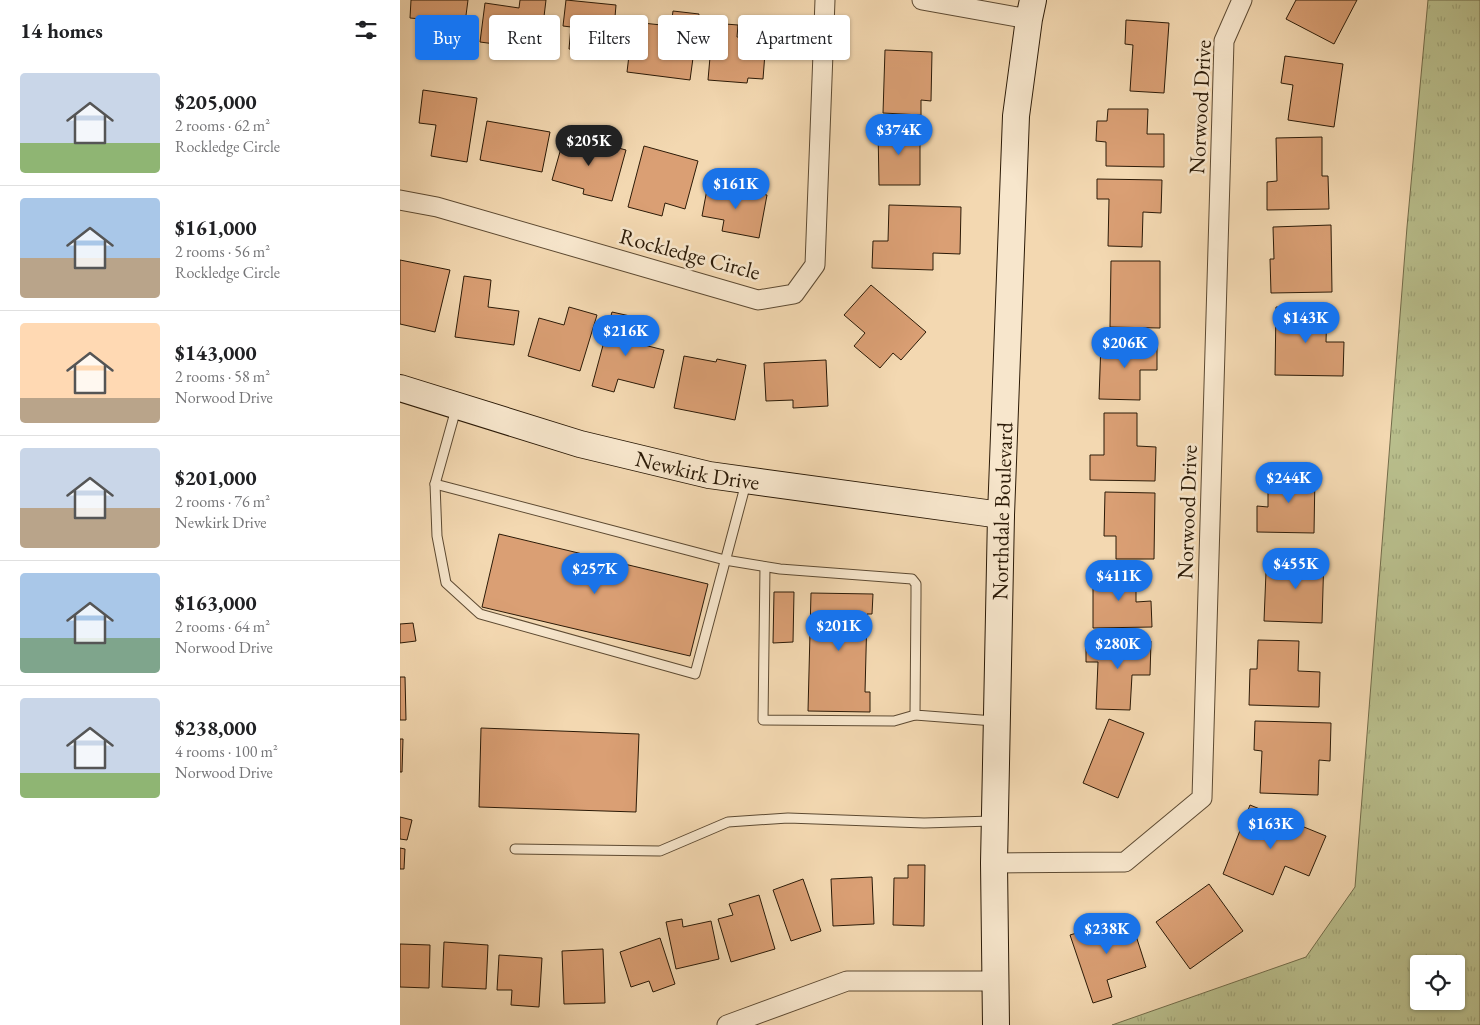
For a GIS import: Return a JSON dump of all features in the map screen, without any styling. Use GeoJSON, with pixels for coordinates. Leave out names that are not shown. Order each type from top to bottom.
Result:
{"type":"FeatureCollection","features":[{"type":"Feature","properties":{"kind":"street","name":"Rockledge Circle"},"geometry":{"type":"LineString","coordinates":[[400,200],[437,207],[758,300],[794,294],[815,265],[825,0]]}},
{"type":"Feature","properties":{"kind":"street"},"geometry":{"type":"LineString","coordinates":[[922,0],[1031,9]]}},
{"type":"Feature","properties":{"kind":"street","name":"Norwood Drive"},"geometry":{"type":"LineString","coordinates":[[994,863],[1125,862],[1202,798],[1224,41],[1242,0]]}},
{"type":"Feature","properties":{"kind":"street","name":"Northdale Boulevard"},"geometry":{"type":"LineString","coordinates":[[996,1025],[994,863],[1001,516],[1016,116],[1031,9]]}},
{"type":"Feature","properties":{"kind":"street","name":"Newkirk Drive"},"geometry":{"type":"LineString","coordinates":[[400,388],[580,444],[709,475],[1001,516]]}},
{"type":"Feature","properties":{"kind":"street"},"geometry":{"type":"LineString","coordinates":[[726,1025],[847,981],[995,981]]}},
{"type":"Feature","properties":{"kind":"lane"},"geometry":{"type":"LineString","coordinates":[[457,406],[435,484],[437,536],[446,583],[480,614],[694,674],[747,480]]}},
{"type":"Feature","properties":{"kind":"lane"},"geometry":{"type":"LineString","coordinates":[[435,484],[725,560],[765,566],[912,579],[916,584],[914,715]]}},
{"type":"Feature","properties":{"kind":"lane"},"geometry":{"type":"LineString","coordinates":[[765,566],[763,720],[894,721],[914,715],[997,721]]}},
{"type":"Feature","properties":{"kind":"lane"},"geometry":{"type":"LineString","coordinates":[[515,849],[660,851],[728,822],[788,818],[924,823],[995,822]]}},
{"type":"Feature","properties":{"kind":"green space"},"geometry":{"type":"Polygon","coordinates":[[[1428,0],[1480,0],[1480,1025],[1112,1025],[1306,957],[1355,887],[1407,227],[1428,0]]]}},
{"type":"Feature","properties":{"kind":"building"},"geometry":{"type":"Polygon","coordinates":[[[411,0],[468,0],[466,15],[415,15],[415,18],[410,18],[411,0]]]}},
{"type":"Feature","properties":{"kind":"building"},"geometry":{"type":"Polygon","coordinates":[[[520,0],[546,0],[544,15],[489,15],[489,43],[480,42],[485,3],[519,8],[520,0]]]}},
{"type":"Feature","properties":{"kind":"building"},"geometry":{"type":"Polygon","coordinates":[[[566,0],[616,5],[615,15],[570,15],[570,27],[563,26],[566,0]]]}},
{"type":"Feature","properties":{"kind":"building"},"geometry":{"type":"Polygon","coordinates":[[[1296,0],[1357,0],[1334,44],[1286,19],[1296,0]]]}},
{"type":"Feature","properties":{"kind":"building"},"geometry":{"type":"Polygon","coordinates":[[[673,11],[699,14],[699,15],[672,15],[673,11]]]}},
{"type":"Feature","properties":{"kind":"building"},"geometry":{"type":"Polygon","coordinates":[[[1126,20],[1169,23],[1164,93],[1130,91],[1133,45],[1125,44],[1126,20]]]}},
{"type":"Feature","properties":{"kind":"building"},"geometry":{"type":"Polygon","coordinates":[[[648,24],[658,25],[658,60],[693,60],[690,80],[627,72],[628,60],[648,60],[648,24]]]}},
{"type":"Feature","properties":{"kind":"building"},"geometry":{"type":"Polygon","coordinates":[[[728,24],[738,25],[738,60],[764,60],[763,79],[748,78],[747,83],[708,80],[710,60],[728,60],[728,24]]]}},
{"type":"Feature","properties":{"kind":"building"},"geometry":{"type":"Polygon","coordinates":[[[885,50],[932,52],[931,101],[921,100],[921,115],[883,113],[885,50]]]}},
{"type":"Feature","properties":{"kind":"building"},"geometry":{"type":"Polygon","coordinates":[[[1285,56],[1343,64],[1334,127],[1288,120],[1293,85],[1281,83],[1285,56]]]}},
{"type":"Feature","properties":{"kind":"building"},"geometry":{"type":"Polygon","coordinates":[[[423,90],[477,98],[467,162],[431,156],[436,125],[419,123],[423,90]]]}},
{"type":"Feature","properties":{"kind":"building"},"geometry":{"type":"Polygon","coordinates":[[[1108,109],[1148,109],[1147,134],[1164,134],[1164,167],[1106,166],[1106,142],[1096,141],[1097,121],[1107,121],[1108,109]]]}},
{"type":"Feature","properties":{"kind":"building"},"geometry":{"type":"Polygon","coordinates":[[[487,121],[550,132],[542,172],[480,160],[487,121]]]}},
{"type":"Feature","properties":{"kind":"building"},"geometry":{"type":"Polygon","coordinates":[[[920,127],[920,185],[879,185],[878,128],[920,127]]]}},
{"type":"Feature","properties":{"kind":"building"},"geometry":{"type":"Polygon","coordinates":[[[565,134],[626,150],[612,201],[583,194],[584,189],[552,180],[565,134]]]}},
{"type":"Feature","properties":{"kind":"building"},"geometry":{"type":"Polygon","coordinates":[[[1322,137],[1322,176],[1328,176],[1329,209],[1267,210],[1267,182],[1277,181],[1276,138],[1322,137]]]}},
{"type":"Feature","properties":{"kind":"building"},"geometry":{"type":"Polygon","coordinates":[[[644,146],[698,161],[685,209],[665,203],[662,216],[628,207],[644,146]]]}},
{"type":"Feature","properties":{"kind":"building"},"geometry":{"type":"Polygon","coordinates":[[[1097,179],[1162,180],[1161,213],[1143,212],[1142,247],[1108,246],[1109,199],[1097,199],[1097,179]]]}},
{"type":"Feature","properties":{"kind":"building"},"geometry":{"type":"Polygon","coordinates":[[[708,184],[767,195],[759,238],[722,231],[724,220],[702,216],[708,184]]]}},
{"type":"Feature","properties":{"kind":"building"},"geometry":{"type":"Polygon","coordinates":[[[889,205],[961,207],[960,254],[933,253],[933,270],[872,268],[873,241],[888,241],[889,205]]]}},
{"type":"Feature","properties":{"kind":"building"},"geometry":{"type":"Polygon","coordinates":[[[1331,225],[1332,292],[1271,293],[1270,259],[1274,259],[1273,227],[1331,225]]]}},
{"type":"Feature","properties":{"kind":"building"},"geometry":{"type":"Polygon","coordinates":[[[400,260],[450,270],[435,332],[400,324],[400,260]]]}},
{"type":"Feature","properties":{"kind":"building"},"geometry":{"type":"Polygon","coordinates":[[[1111,261],[1160,261],[1160,328],[1110,327],[1111,261]]]}},
{"type":"Feature","properties":{"kind":"building"},"geometry":{"type":"Polygon","coordinates":[[[464,276],[491,280],[488,307],[519,311],[514,345],[455,337],[464,276]]]}},
{"type":"Feature","properties":{"kind":"building"},"geometry":{"type":"Polygon","coordinates":[[[871,285],[926,332],[901,360],[893,353],[880,368],[854,346],[865,333],[844,315],[871,285]]]}},
{"type":"Feature","properties":{"kind":"building"},"geometry":{"type":"Polygon","coordinates":[[[569,307],[597,315],[580,371],[528,356],[539,318],[564,325],[569,307]]]}},
{"type":"Feature","properties":{"kind":"building"},"geometry":{"type":"Polygon","coordinates":[[[1276,307],[1327,308],[1326,342],[1344,342],[1343,376],[1275,375],[1276,307]]]}},
{"type":"Feature","properties":{"kind":"building"},"geometry":{"type":"Polygon","coordinates":[[[612,312],[639,318],[632,342],[664,350],[654,388],[618,379],[614,392],[592,386],[612,312]]]}},
{"type":"Feature","properties":{"kind":"building"},"geometry":{"type":"Polygon","coordinates":[[[1101,342],[1157,343],[1157,370],[1140,370],[1140,400],[1099,399],[1101,342]]]}},
{"type":"Feature","properties":{"kind":"building"},"geometry":{"type":"Polygon","coordinates":[[[684,356],[716,362],[717,359],[746,365],[735,420],[674,408],[684,356]]]}},
{"type":"Feature","properties":{"kind":"building"},"geometry":{"type":"Polygon","coordinates":[[[826,360],[828,406],[793,408],[793,400],[766,401],[764,363],[826,360]]]}},
{"type":"Feature","properties":{"kind":"building"},"geometry":{"type":"Polygon","coordinates":[[[1104,413],[1137,413],[1137,446],[1156,447],[1155,481],[1090,480],[1090,455],[1104,455],[1104,413]]]}},
{"type":"Feature","properties":{"kind":"building"},"geometry":{"type":"Polygon","coordinates":[[[1268,473],[1315,474],[1314,533],[1257,532],[1257,506],[1268,507],[1268,473]]]}},
{"type":"Feature","properties":{"kind":"building"},"geometry":{"type":"Polygon","coordinates":[[[1105,492],[1155,493],[1154,559],[1116,559],[1116,536],[1104,536],[1105,492]]]}},
{"type":"Feature","properties":{"kind":"building"},"geometry":{"type":"Polygon","coordinates":[[[499,534],[708,584],[690,656],[482,607],[499,534]]]}},
{"type":"Feature","properties":{"kind":"building"},"geometry":{"type":"Polygon","coordinates":[[[1287,553],[1324,554],[1322,623],[1264,621],[1266,572],[1286,573],[1287,553]]]}},
{"type":"Feature","properties":{"kind":"building"},"geometry":{"type":"Polygon","coordinates":[[[1093,573],[1136,573],[1136,602],[1151,601],[1152,627],[1093,628],[1093,573]]]}},
{"type":"Feature","properties":{"kind":"building"},"geometry":{"type":"Polygon","coordinates":[[[774,592],[794,592],[793,642],[773,643],[774,592]]]}},
{"type":"Feature","properties":{"kind":"building"},"geometry":{"type":"Polygon","coordinates":[[[811,593],[873,594],[872,614],[867,614],[865,692],[870,692],[870,712],[808,711],[811,593]]]}},
{"type":"Feature","properties":{"kind":"building"},"geometry":{"type":"Polygon","coordinates":[[[413,623],[416,641],[400,643],[400,624],[413,623]]]}},
{"type":"Feature","properties":{"kind":"building"},"geometry":{"type":"Polygon","coordinates":[[[1086,640],[1151,641],[1150,675],[1132,675],[1130,710],[1096,709],[1098,662],[1086,662],[1086,640]]]}},
{"type":"Feature","properties":{"kind":"building"},"geometry":{"type":"Polygon","coordinates":[[[1258,640],[1299,641],[1298,671],[1320,672],[1319,707],[1249,705],[1250,669],[1257,669],[1258,640]]]}},
{"type":"Feature","properties":{"kind":"building"},"geometry":{"type":"Polygon","coordinates":[[[400,677],[405,677],[406,720],[400,720],[400,677]]]}},
{"type":"Feature","properties":{"kind":"building"},"geometry":{"type":"Polygon","coordinates":[[[1109,719],[1144,733],[1118,798],[1083,783],[1109,719]]]}},
{"type":"Feature","properties":{"kind":"building"},"geometry":{"type":"Polygon","coordinates":[[[1255,721],[1331,723],[1330,761],[1319,760],[1318,795],[1260,793],[1262,751],[1254,750],[1255,721]]]}},
{"type":"Feature","properties":{"kind":"building"},"geometry":{"type":"Polygon","coordinates":[[[481,728],[639,734],[636,812],[479,807],[481,728]]]}},
{"type":"Feature","properties":{"kind":"building"},"geometry":{"type":"Polygon","coordinates":[[[400,739],[403,739],[402,772],[400,772],[400,739]]]}},
{"type":"Feature","properties":{"kind":"building"},"geometry":{"type":"Polygon","coordinates":[[[1250,805],[1326,836],[1309,876],[1285,866],[1273,895],[1223,874],[1250,805]]]}},
{"type":"Feature","properties":{"kind":"building"},"geometry":{"type":"Polygon","coordinates":[[[400,817],[412,820],[407,840],[400,839],[400,817]]]}},
{"type":"Feature","properties":{"kind":"building"},"geometry":{"type":"Polygon","coordinates":[[[400,848],[405,849],[404,869],[400,869],[400,848]]]}},
{"type":"Feature","properties":{"kind":"building"},"geometry":{"type":"Polygon","coordinates":[[[908,865],[925,865],[924,926],[893,925],[894,878],[908,878],[908,865]]]}},
{"type":"Feature","properties":{"kind":"building"},"geometry":{"type":"Polygon","coordinates":[[[872,877],[874,924],[833,926],[831,879],[872,877]]]}},
{"type":"Feature","properties":{"kind":"building"},"geometry":{"type":"Polygon","coordinates":[[[803,879],[821,931],[791,941],[773,890],[803,879]]]}},
{"type":"Feature","properties":{"kind":"building"},"geometry":{"type":"Polygon","coordinates":[[[1209,884],[1243,931],[1190,969],[1156,922],[1209,884]]]}},
{"type":"Feature","properties":{"kind":"building"},"geometry":{"type":"Polygon","coordinates":[[[759,895],[775,949],[731,962],[718,919],[733,915],[729,904],[759,895]]]}},
{"type":"Feature","properties":{"kind":"building"},"geometry":{"type":"Polygon","coordinates":[[[1130,917],[1146,967],[1107,980],[1112,997],[1093,1003],[1070,935],[1130,917]]]}},
{"type":"Feature","properties":{"kind":"building"},"geometry":{"type":"Polygon","coordinates":[[[682,919],[683,927],[711,921],[719,959],[676,969],[666,922],[682,919]]]}},
{"type":"Feature","properties":{"kind":"building"},"geometry":{"type":"Polygon","coordinates":[[[660,938],[675,984],[653,992],[649,981],[631,987],[620,952],[660,938]]]}},
{"type":"Feature","properties":{"kind":"building"},"geometry":{"type":"Polygon","coordinates":[[[444,942],[488,945],[486,989],[442,987],[444,942]]]}},
{"type":"Feature","properties":{"kind":"building"},"geometry":{"type":"Polygon","coordinates":[[[400,944],[430,945],[429,988],[400,987],[400,944]]]}},
{"type":"Feature","properties":{"kind":"building"},"geometry":{"type":"Polygon","coordinates":[[[603,949],[605,1003],[564,1004],[562,951],[603,949]]]}},
{"type":"Feature","properties":{"kind":"building"},"geometry":{"type":"Polygon","coordinates":[[[499,955],[542,958],[539,1007],[511,1005],[512,990],[497,990],[499,955]]]}}]}
